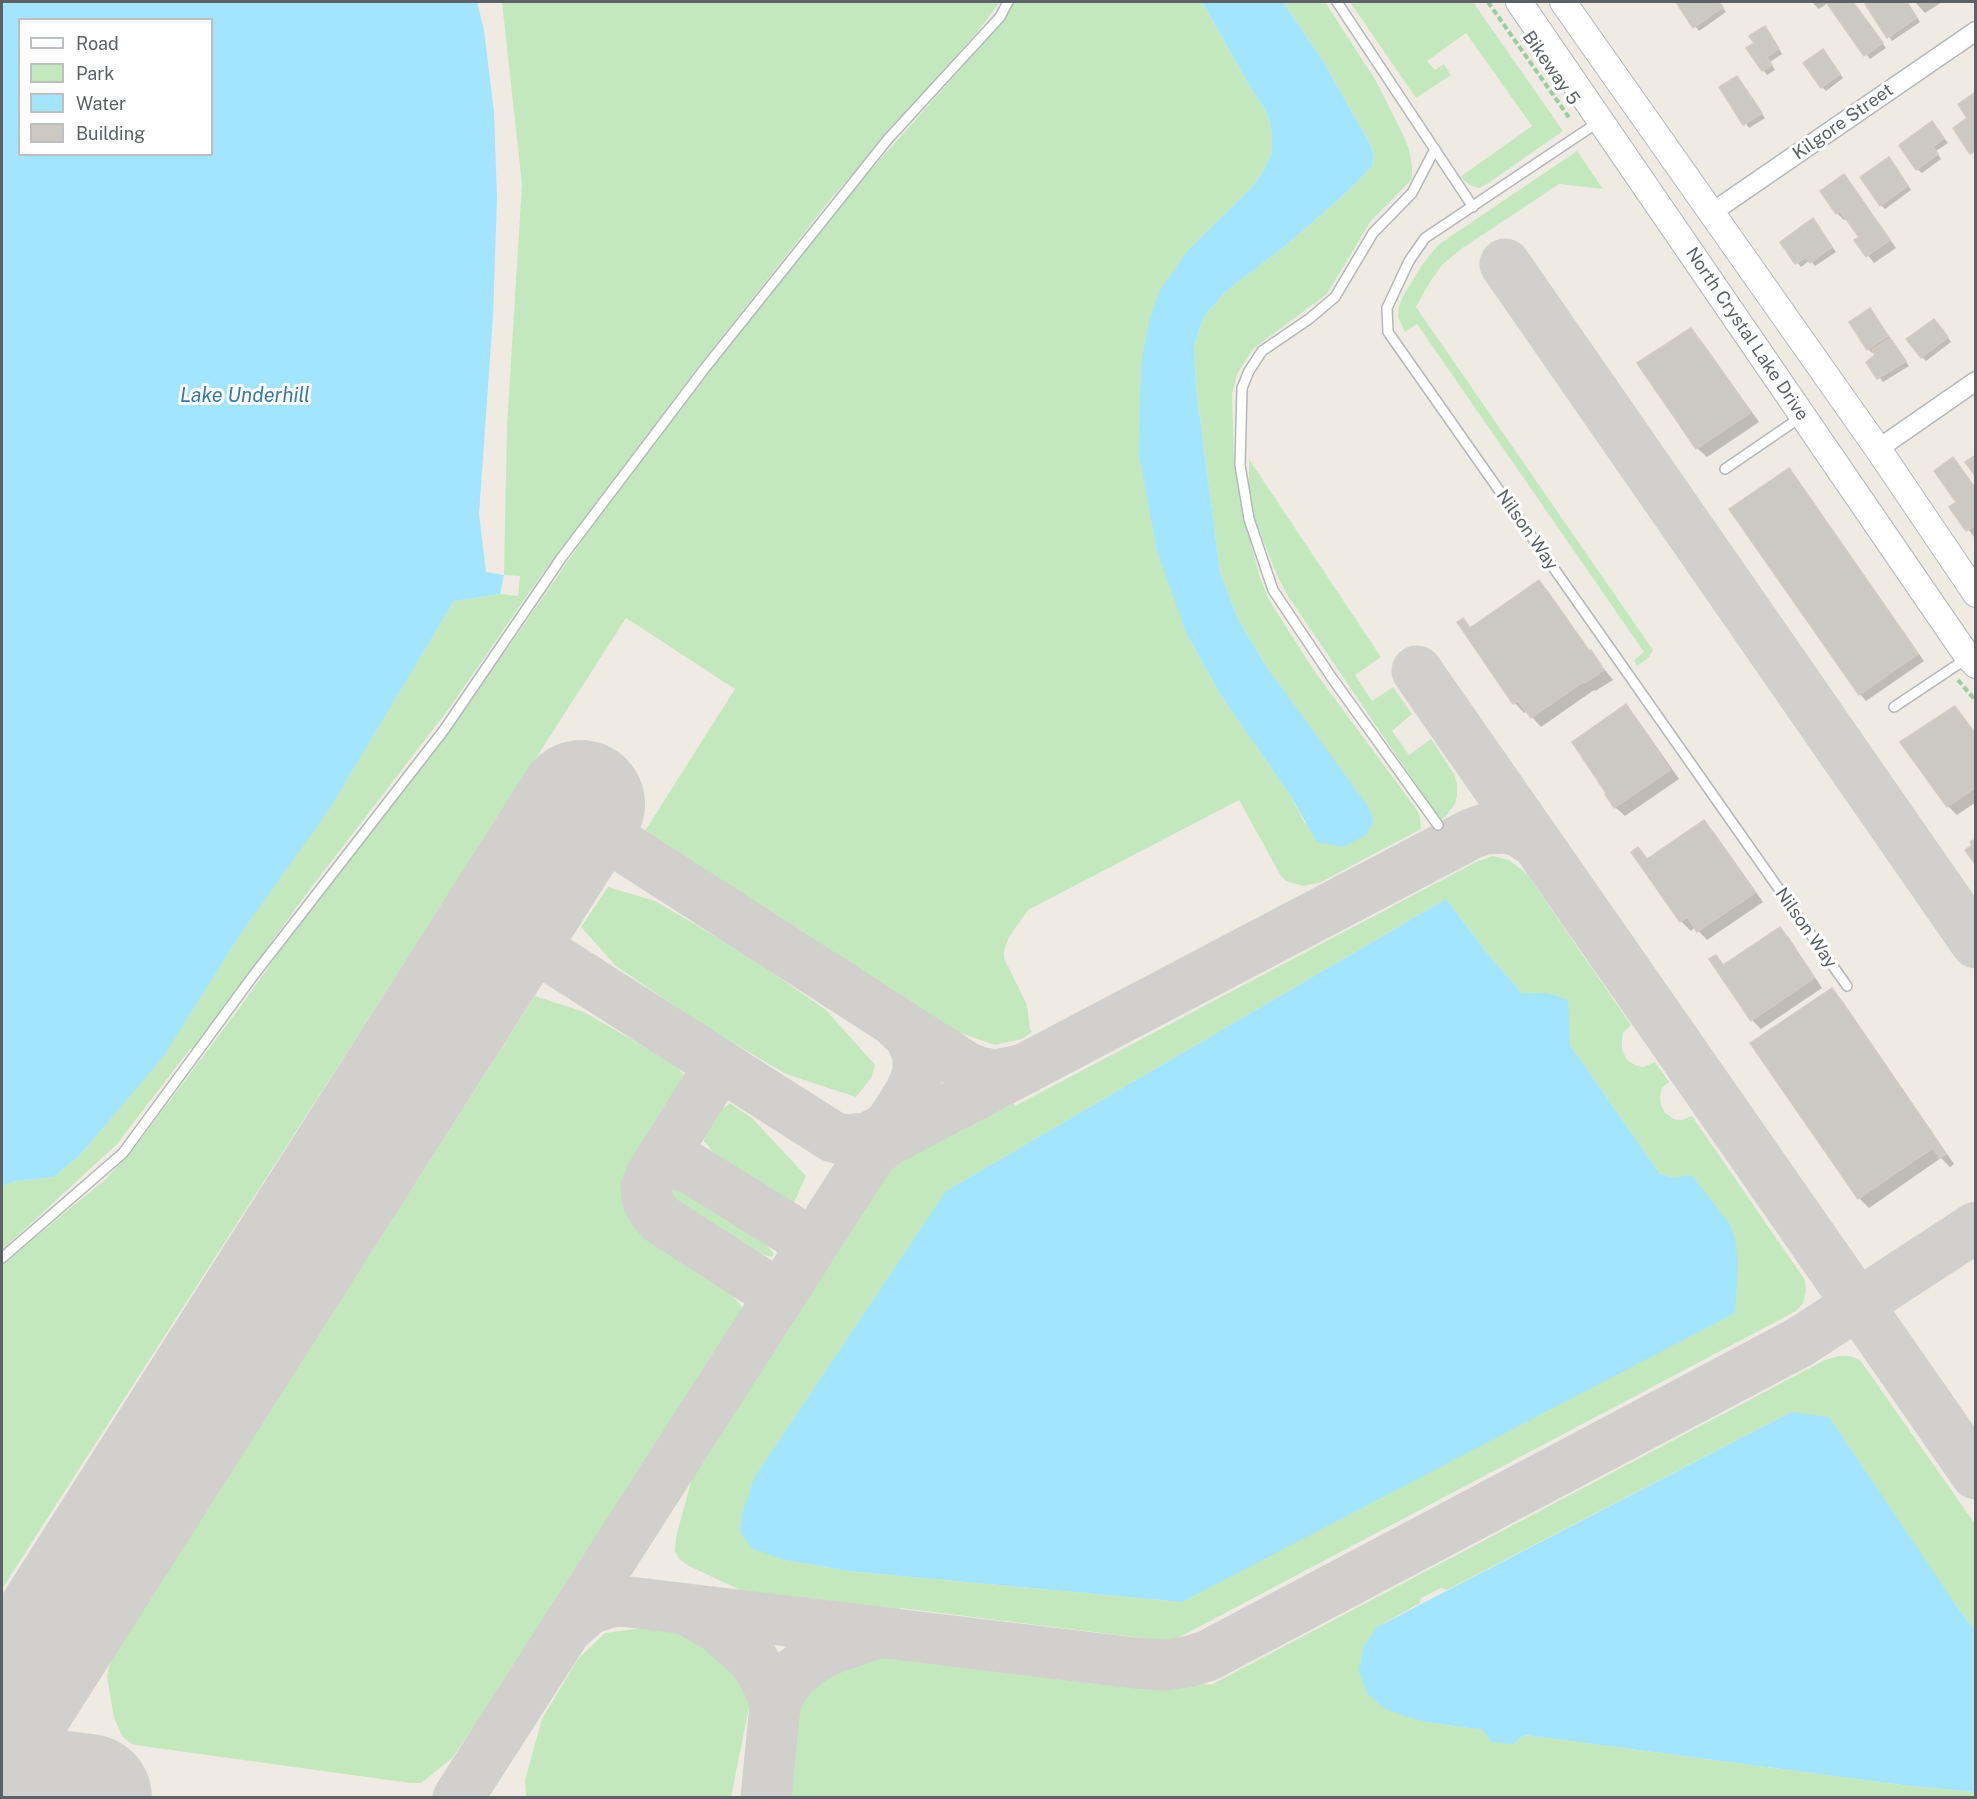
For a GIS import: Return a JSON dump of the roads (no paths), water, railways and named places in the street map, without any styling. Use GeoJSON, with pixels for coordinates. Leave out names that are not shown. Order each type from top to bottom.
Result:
{"type":"FeatureCollection","features":[{"type":"Feature","properties":{"kind":"main road","name":"North Crystal Lake Drive"},"geometry":{"type":"LineString","coordinates":[[1519,2],[1803,416],[1968,668]]}},
{"type":"Feature","properties":{"kind":"main road","name":"North Crystal Lake Drive"},"geometry":{"type":"LineString","coordinates":[[1563,2],[1878,449],[1976,594]]}},
{"type":"Feature","properties":{"kind":"street","name":"Kilgore Street"},"geometry":{"type":"LineString","coordinates":[[1711,213],[1976,31]]}},
{"type":"Feature","properties":{"kind":"street"},"geometry":{"type":"LineString","coordinates":[[1878,449],[1976,381]]}},
{"type":"Feature","properties":{"kind":"lane"},"geometry":{"type":"LineString","coordinates":[[2,1258],[123,1153],[253,976],[444,730],[562,558],[705,368],[888,139],[1000,17],[1008,2]]}},
{"type":"Feature","properties":{"kind":"lane"},"geometry":{"type":"LineString","coordinates":[[1337,2],[1473,207]]}},
{"type":"Feature","properties":{"kind":"lane","name":"Nilson Way"},"geometry":{"type":"LineString","coordinates":[[1601,121],[1425,238],[1409,261],[1387,308],[1388,332],[1847,986]]}},
{"type":"Feature","properties":{"kind":"lane"},"geometry":{"type":"LineString","coordinates":[[1435,149],[1412,193],[1373,233],[1335,297],[1309,319],[1262,351],[1249,371],[1242,388],[1240,465],[1249,519],[1273,590],[1332,678],[1438,825]]}},
{"type":"Feature","properties":{"kind":"lane"},"geometry":{"type":"LineString","coordinates":[[1725,469],[1803,416]]}},
{"type":"Feature","properties":{"kind":"lane"},"geometry":{"type":"LineString","coordinates":[[1894,707],[1968,668]]}},
{"type":"Feature","properties":{"kind":"water","name":"Lake Underhill"},"geometry":{"type":"Polygon","coordinates":[[[2,2],[477,2],[484,30],[494,112],[497,198],[493,316],[479,514],[486,572],[504,575],[500,594],[454,601],[330,808],[241,933],[163,1057],[80,1155],[54,1177],[16,1181],[2,1186],[2,2]]]}},
{"type":"Feature","properties":{"kind":"water"},"geometry":{"type":"Polygon","coordinates":[[[1202,2],[1283,2],[1323,61],[1374,155],[1371,168],[1336,202],[1284,247],[1225,292],[1203,318],[1194,346],[1196,387],[1220,572],[1238,619],[1266,666],[1369,808],[1374,821],[1366,835],[1343,847],[1317,842],[1290,795],[1222,697],[1186,633],[1157,551],[1139,455],[1141,365],[1149,321],[1160,290],[1189,249],[1251,188],[1263,172],[1272,152],[1268,114],[1202,2]]]}},
{"type":"Feature","properties":{"kind":"water"},"geometry":{"type":"Polygon","coordinates":[[[1446,899],[1487,953],[1522,993],[1548,993],[1568,1000],[1570,1045],[1660,1174],[1675,1178],[1691,1175],[1730,1224],[1735,1239],[1738,1265],[1735,1313],[1182,1602],[847,1571],[785,1560],[753,1549],[740,1532],[742,1514],[754,1478],[946,1191],[1446,899]]]}},
{"type":"Feature","properties":{"kind":"water"},"geometry":{"type":"Polygon","coordinates":[[[1791,1412],[1829,1417],[1975,1631],[1975,1792],[1910,1786],[1525,1735],[1513,1744],[1491,1742],[1483,1730],[1425,1722],[1385,1709],[1367,1693],[1359,1671],[1363,1648],[1377,1627],[1791,1412]]]}}]}
